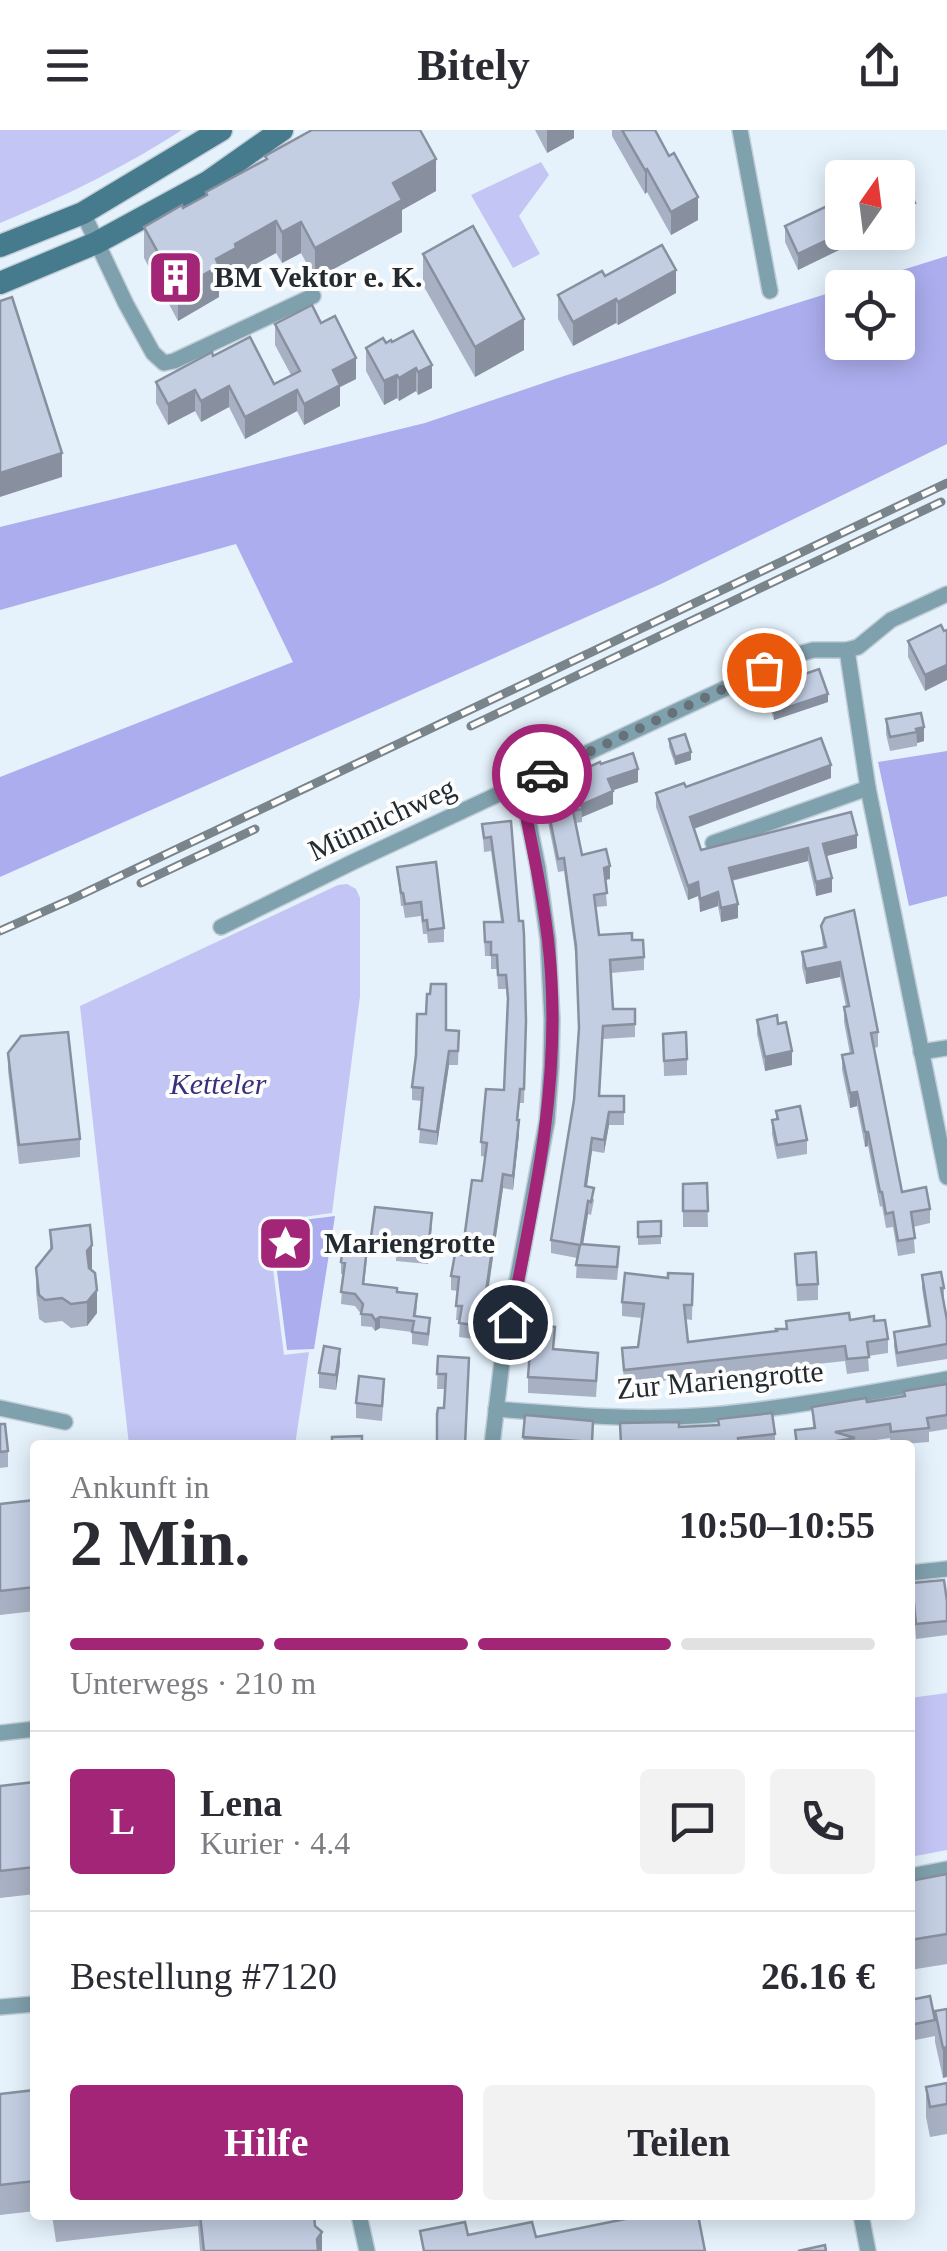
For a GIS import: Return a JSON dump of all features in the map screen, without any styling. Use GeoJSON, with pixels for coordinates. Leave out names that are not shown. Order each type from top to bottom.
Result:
{"type":"FeatureCollection","features":[{"type":"Feature","properties":{"kind":"main road"},"geometry":{"type":"LineString","coordinates":[[0,246],[83,212],[221,130]]}},
{"type":"Feature","properties":{"kind":"main road"},"geometry":{"type":"LineString","coordinates":[[0,282],[96,243],[208,182],[282,130]]}},
{"type":"Feature","properties":{"kind":"street"},"geometry":{"type":"LineString","coordinates":[[740,130],[770,291]]}},
{"type":"Feature","properties":{"kind":"street"},"geometry":{"type":"LineString","coordinates":[[83,212],[135,320],[164,363],[313,296]]}},
{"type":"Feature","properties":{"kind":"street","name":"Münnichweg"},"geometry":{"type":"LineString","coordinates":[[221,926],[798,654],[858,647],[891,620],[947,594]]}},
{"type":"Feature","properties":{"kind":"street"},"geometry":{"type":"LineString","coordinates":[[846,650],[868,788],[947,1177]]}},
{"type":"Feature","properties":{"kind":"street"},"geometry":{"type":"LineString","coordinates":[[493,1440],[502,1360],[548,1110],[551,1067],[547,928],[520,784]]}},
{"type":"Feature","properties":{"kind":"street"},"geometry":{"type":"LineString","coordinates":[[713,842],[868,788]]}},
{"type":"Feature","properties":{"kind":"street"},"geometry":{"type":"LineString","coordinates":[[921,1052],[947,1048]]}},
{"type":"Feature","properties":{"kind":"street","name":"Zur Mariengrotte"},"geometry":{"type":"LineString","coordinates":[[496,1409],[592,1418],[710,1415],[770,1409],[947,1379]]}},
{"type":"Feature","properties":{"kind":"street"},"geometry":{"type":"LineString","coordinates":[[0,1408],[65,1422]]}},
{"type":"Feature","properties":{"kind":"street"},"geometry":{"type":"LineString","coordinates":[[915,1572],[947,1568]]}},
{"type":"Feature","properties":{"kind":"street"},"geometry":{"type":"LineString","coordinates":[[0,1733],[30,1730]]}},
{"type":"Feature","properties":{"kind":"street"},"geometry":{"type":"LineString","coordinates":[[915,1875],[947,1870]]}},
{"type":"Feature","properties":{"kind":"street"},"geometry":{"type":"LineString","coordinates":[[0,2008],[30,2005]]}},
{"type":"Feature","properties":{"kind":"street"},"geometry":{"type":"LineString","coordinates":[[360,2220],[366,2251]]}},
{"type":"Feature","properties":{"kind":"street"},"geometry":{"type":"LineString","coordinates":[[862,2220],[868,2251]]}},
{"type":"Feature","properties":{"kind":"green space"},"geometry":{"type":"Polygon","coordinates":[[[0,130],[182,130],[93,181],[0,223],[0,130]]]}},
{"type":"Feature","properties":{"kind":"green space"},"geometry":{"type":"Polygon","coordinates":[[[541,162],[549,175],[519,216],[540,254],[513,268],[471,195],[541,162]]]}},
{"type":"Feature","properties":{"kind":"green space","name":"Ketteler"},"geometry":{"type":"Polygon","coordinates":[[[338,885],[356,889],[360,898],[360,996],[332,1213],[267,1222],[284,1355],[309,1352],[296,1440],[128,1440],[80,1006],[338,885]]]}},
{"type":"Feature","properties":{"kind":"green space"},"geometry":{"type":"Polygon","coordinates":[[[947,1693],[947,1850],[915,1856],[915,1697],[947,1693]]]}},
{"type":"Feature","properties":{"kind":"shaded area"},"geometry":{"type":"Polygon","coordinates":[[[947,256],[947,444],[661,584],[0,877],[0,777],[293,662],[236,544],[0,610],[0,527],[425,423],[825,294],[825,360],[915,360],[915,270],[902,270],[947,256]]]}},
{"type":"Feature","properties":{"kind":"shaded area"},"geometry":{"type":"Polygon","coordinates":[[[947,751],[947,896],[909,906],[878,762],[947,751]]]}},
{"type":"Feature","properties":{"kind":"shaded area"},"geometry":{"type":"Polygon","coordinates":[[[335,1216],[314,1349],[287,1350],[271,1224],[335,1216]]]}},
{"type":"Feature","properties":{"kind":"building"},"geometry":{"type":"Polygon","coordinates":[[[312,130],[420,130],[436,159],[393,183],[402,200],[315,248],[301,222],[282,232],[276,221],[216,259],[219,266],[178,289],[144,227],[207,195],[206,192],[312,130]]]}},
{"type":"Feature","properties":{"kind":"building"},"geometry":{"type":"Polygon","coordinates":[[[622,130],[655,130],[669,156],[674,153],[698,197],[671,212],[622,130]]]}},
{"type":"Feature","properties":{"kind":"building"},"geometry":{"type":"Polygon","coordinates":[[[825,207],[825,241],[798,254],[785,226],[825,207]]]}},
{"type":"Feature","properties":{"kind":"building"},"geometry":{"type":"Polygon","coordinates":[[[473,226],[524,319],[475,347],[423,254],[473,226]]]}},
{"type":"Feature","properties":{"kind":"building"},"geometry":{"type":"Polygon","coordinates":[[[662,245],[676,270],[573,322],[558,295],[602,271],[605,276],[662,245]]]}},
{"type":"Feature","properties":{"kind":"building"},"geometry":{"type":"Polygon","coordinates":[[[12,297],[62,453],[0,473],[0,301],[12,297]]]}},
{"type":"Feature","properties":{"kind":"building"},"geometry":{"type":"Polygon","coordinates":[[[312,305],[321,323],[335,316],[356,358],[333,370],[340,385],[304,404],[297,390],[245,417],[229,386],[201,401],[195,390],[168,404],[156,382],[250,337],[274,384],[300,371],[275,324],[312,305]]]}},
{"type":"Feature","properties":{"kind":"building"},"geometry":{"type":"Polygon","coordinates":[[[413,331],[432,365],[384,381],[366,348],[383,338],[386,343],[392,342],[413,331]]]}},
{"type":"Feature","properties":{"kind":"building"},"geometry":{"type":"Polygon","coordinates":[[[941,625],[947,630],[947,665],[925,675],[908,641],[941,625]]]}},
{"type":"Feature","properties":{"kind":"building"},"geometry":{"type":"Polygon","coordinates":[[[819,669],[828,694],[774,712],[768,694],[796,685],[793,678],[819,669]]]}},
{"type":"Feature","properties":{"kind":"building"},"geometry":{"type":"Polygon","coordinates":[[[921,713],[924,727],[890,737],[886,719],[921,713]]]}},
{"type":"Feature","properties":{"kind":"building"},"geometry":{"type":"Polygon","coordinates":[[[685,734],[691,752],[675,757],[669,739],[685,734]]]}},
{"type":"Feature","properties":{"kind":"building"},"geometry":{"type":"Polygon","coordinates":[[[821,738],[831,765],[690,817],[701,850],[851,812],[857,835],[823,844],[832,878],[816,882],[808,848],[729,868],[738,904],[721,908],[718,892],[700,899],[698,882],[688,886],[656,793],[684,783],[686,787],[821,738]]]}},
{"type":"Feature","properties":{"kind":"building"},"geometry":{"type":"Polygon","coordinates":[[[633,753],[638,769],[608,779],[613,791],[573,811],[582,855],[606,849],[610,866],[604,868],[607,893],[594,895],[599,935],[632,933],[632,940],[643,940],[644,957],[610,960],[613,1009],[635,1009],[635,1024],[603,1026],[599,1096],[624,1096],[624,1112],[609,1112],[604,1140],[592,1138],[585,1186],[594,1188],[581,1244],[619,1247],[617,1267],[576,1265],[580,1245],[551,1240],[574,1100],[579,1028],[576,946],[564,858],[558,859],[547,804],[557,802],[553,783],[600,762],[633,753]]]}},
{"type":"Feature","properties":{"kind":"building"},"geometry":{"type":"Polygon","coordinates":[[[511,821],[519,921],[523,921],[524,935],[524,1089],[520,1089],[513,1176],[503,1174],[481,1326],[459,1323],[459,1277],[451,1276],[455,1254],[462,1255],[472,1180],[482,1181],[487,1143],[481,1142],[486,1089],[504,1090],[506,975],[498,975],[497,955],[491,955],[491,942],[485,942],[484,922],[503,922],[491,837],[484,838],[482,824],[511,821]]]}},
{"type":"Feature","properties":{"kind":"building"},"geometry":{"type":"Polygon","coordinates":[[[436,862],[444,928],[428,930],[421,902],[405,904],[397,867],[436,862]]]}},
{"type":"Feature","properties":{"kind":"building"},"geometry":{"type":"Polygon","coordinates":[[[854,910],[878,1032],[871,1033],[902,1192],[926,1187],[930,1209],[911,1212],[915,1238],[898,1241],[893,1212],[886,1214],[857,1092],[850,1093],[842,1055],[853,1053],[840,962],[806,969],[802,952],[826,947],[821,926],[825,918],[854,910]]]}},
{"type":"Feature","properties":{"kind":"building"},"geometry":{"type":"Polygon","coordinates":[[[431,984],[446,984],[446,1030],[459,1031],[458,1051],[449,1051],[437,1132],[419,1129],[423,1088],[412,1087],[417,1014],[426,1014],[431,984]]]}},
{"type":"Feature","properties":{"kind":"building"},"geometry":{"type":"Polygon","coordinates":[[[777,1015],[778,1024],[786,1022],[792,1051],[765,1057],[757,1020],[777,1015]]]}},
{"type":"Feature","properties":{"kind":"building"},"geometry":{"type":"Polygon","coordinates":[[[68,1032],[80,1139],[19,1145],[8,1053],[21,1036],[68,1032]]]}},
{"type":"Feature","properties":{"kind":"building"},"geometry":{"type":"Polygon","coordinates":[[[686,1032],[687,1059],[664,1061],[663,1034],[686,1032]]]}},
{"type":"Feature","properties":{"kind":"building"},"geometry":{"type":"Polygon","coordinates":[[[800,1106],[807,1140],[777,1145],[772,1120],[778,1119],[776,1111],[800,1106]]]}},
{"type":"Feature","properties":{"kind":"building"},"geometry":{"type":"Polygon","coordinates":[[[707,1183],[708,1211],[683,1211],[683,1184],[707,1183]]]}},
{"type":"Feature","properties":{"kind":"building"},"geometry":{"type":"Polygon","coordinates":[[[375,1207],[432,1213],[428,1250],[396,1247],[396,1241],[371,1237],[375,1207]]]}},
{"type":"Feature","properties":{"kind":"building"},"geometry":{"type":"Polygon","coordinates":[[[661,1221],[661,1236],[638,1237],[638,1222],[661,1221]]]}},
{"type":"Feature","properties":{"kind":"building"},"geometry":{"type":"Polygon","coordinates":[[[90,1225],[92,1245],[87,1251],[97,1290],[87,1302],[45,1300],[39,1295],[36,1268],[52,1248],[50,1230],[90,1225]]]}},
{"type":"Feature","properties":{"kind":"building"},"geometry":{"type":"Polygon","coordinates":[[[343,1244],[367,1247],[363,1284],[417,1294],[414,1316],[430,1318],[428,1334],[412,1332],[414,1321],[380,1317],[375,1320],[372,1315],[361,1314],[363,1304],[355,1294],[341,1292],[343,1244]]]}},
{"type":"Feature","properties":{"kind":"building"},"geometry":{"type":"Polygon","coordinates":[[[816,1252],[818,1284],[797,1285],[795,1254],[816,1252]]]}},
{"type":"Feature","properties":{"kind":"building"},"geometry":{"type":"Polygon","coordinates":[[[941,1272],[947,1344],[897,1353],[894,1332],[930,1326],[922,1275],[941,1272]]]}},
{"type":"Feature","properties":{"kind":"building"},"geometry":{"type":"Polygon","coordinates":[[[625,1273],[668,1278],[668,1273],[693,1274],[692,1305],[684,1305],[688,1342],[777,1331],[787,1329],[786,1321],[849,1313],[850,1320],[874,1316],[874,1321],[885,1320],[888,1339],[867,1342],[869,1357],[847,1359],[845,1346],[624,1370],[622,1348],[638,1347],[644,1304],[622,1302],[625,1273]]]}},
{"type":"Feature","properties":{"kind":"building"},"geometry":{"type":"Polygon","coordinates":[[[532,1325],[555,1327],[553,1349],[598,1353],[596,1381],[528,1377],[532,1325]]]}},
{"type":"Feature","properties":{"kind":"building"},"geometry":{"type":"Polygon","coordinates":[[[324,1346],[340,1349],[336,1375],[319,1373],[324,1346]]]}},
{"type":"Feature","properties":{"kind":"building"},"geometry":{"type":"Polygon","coordinates":[[[438,1356],[469,1358],[465,1440],[437,1440],[437,1414],[438,1408],[444,1408],[446,1374],[437,1374],[438,1356]]]}},
{"type":"Feature","properties":{"kind":"building"},"geometry":{"type":"Polygon","coordinates":[[[359,1376],[384,1379],[382,1406],[356,1403],[359,1376]]]}},
{"type":"Feature","properties":{"kind":"building"},"geometry":{"type":"Polygon","coordinates":[[[947,1384],[947,1415],[927,1418],[929,1428],[891,1432],[890,1424],[835,1432],[855,1438],[796,1440],[795,1430],[815,1428],[812,1407],[905,1396],[904,1391],[947,1384]]]}},
{"type":"Feature","properties":{"kind":"building"},"geometry":{"type":"Polygon","coordinates":[[[772,1413],[775,1434],[738,1440],[621,1440],[620,1423],[679,1422],[679,1427],[719,1425],[718,1419],[772,1413]]]}},
{"type":"Feature","properties":{"kind":"building"},"geometry":{"type":"Polygon","coordinates":[[[525,1415],[593,1421],[592,1440],[523,1437],[525,1415]]]}},
{"type":"Feature","properties":{"kind":"building"},"geometry":{"type":"Polygon","coordinates":[[[0,1424],[5,1424],[8,1451],[0,1452],[0,1424]]]}},
{"type":"Feature","properties":{"kind":"building"},"geometry":{"type":"Polygon","coordinates":[[[362,1436],[362,1440],[332,1440],[362,1436]]]}},
{"type":"Feature","properties":{"kind":"building"},"geometry":{"type":"Polygon","coordinates":[[[30,1501],[30,1588],[0,1591],[0,1504],[30,1501]]]}},
{"type":"Feature","properties":{"kind":"building"},"geometry":{"type":"Polygon","coordinates":[[[944,1580],[947,1621],[916,1624],[915,1583],[944,1580]]]}},
{"type":"Feature","properties":{"kind":"building"},"geometry":{"type":"Polygon","coordinates":[[[30,1783],[30,1868],[0,1871],[0,1786],[30,1783]]]}},
{"type":"Feature","properties":{"kind":"building"},"geometry":{"type":"Polygon","coordinates":[[[947,1874],[947,1934],[915,1939],[915,1880],[947,1874]]]}},
{"type":"Feature","properties":{"kind":"building"},"geometry":{"type":"Polygon","coordinates":[[[930,1996],[935,2020],[915,2024],[915,1999],[930,1996]]]}},
{"type":"Feature","properties":{"kind":"building"},"geometry":{"type":"Polygon","coordinates":[[[947,2009],[947,2047],[943,2048],[935,2011],[947,2009]]]}},
{"type":"Feature","properties":{"kind":"building"},"geometry":{"type":"Polygon","coordinates":[[[947,2083],[947,2104],[930,2107],[926,2087],[947,2083]]]}},
{"type":"Feature","properties":{"kind":"building"},"geometry":{"type":"Polygon","coordinates":[[[30,2091],[30,2182],[0,2185],[0,2094],[30,2091]]]}},
{"type":"Feature","properties":{"kind":"building"},"geometry":{"type":"Polygon","coordinates":[[[201,2220],[314,2220],[322,2232],[317,2239],[318,2251],[204,2251],[201,2220]]]}},
{"type":"Feature","properties":{"kind":"building"},"geometry":{"type":"Polygon","coordinates":[[[620,2220],[699,2220],[705,2251],[424,2251],[420,2231],[465,2222],[468,2235],[532,2222],[536,2237],[620,2220]]]}},
{"type":"Feature","properties":{"kind":"building"},"geometry":{"type":"Polygon","coordinates":[[[825,2245],[826,2251],[798,2251],[825,2245]]]}},
{"type":"Feature","properties":{"kind":"railway"},"geometry":{"type":"LineString","coordinates":[[0,931],[947,483]]}},
{"type":"Feature","properties":{"kind":"railway"},"geometry":{"type":"LineString","coordinates":[[471,726],[941,502]]}},
{"type":"Feature","properties":{"kind":"railway"},"geometry":{"type":"LineString","coordinates":[[141,883],[255,829]]}},
{"type":"Feature","properties":{"kind":"way so far"},"geometry":{"type":"LineString","coordinates":[[542,774],[764,670]]}},
{"type":"Feature","properties":{"kind":"place","name":"BM Vektor e. K."},"geometry":{"type":"Point","coordinates":[175,277]}},
{"type":"Feature","properties":{"kind":"place","name":"Mariengrotte"},"geometry":{"type":"Point","coordinates":[285,1243]}},
{"type":"Feature","properties":{"kind":"route"},"geometry":{"type":"LineString","coordinates":[[510,1322],[550,1089],[548,940],[520,784],[542,774]]}}]}
